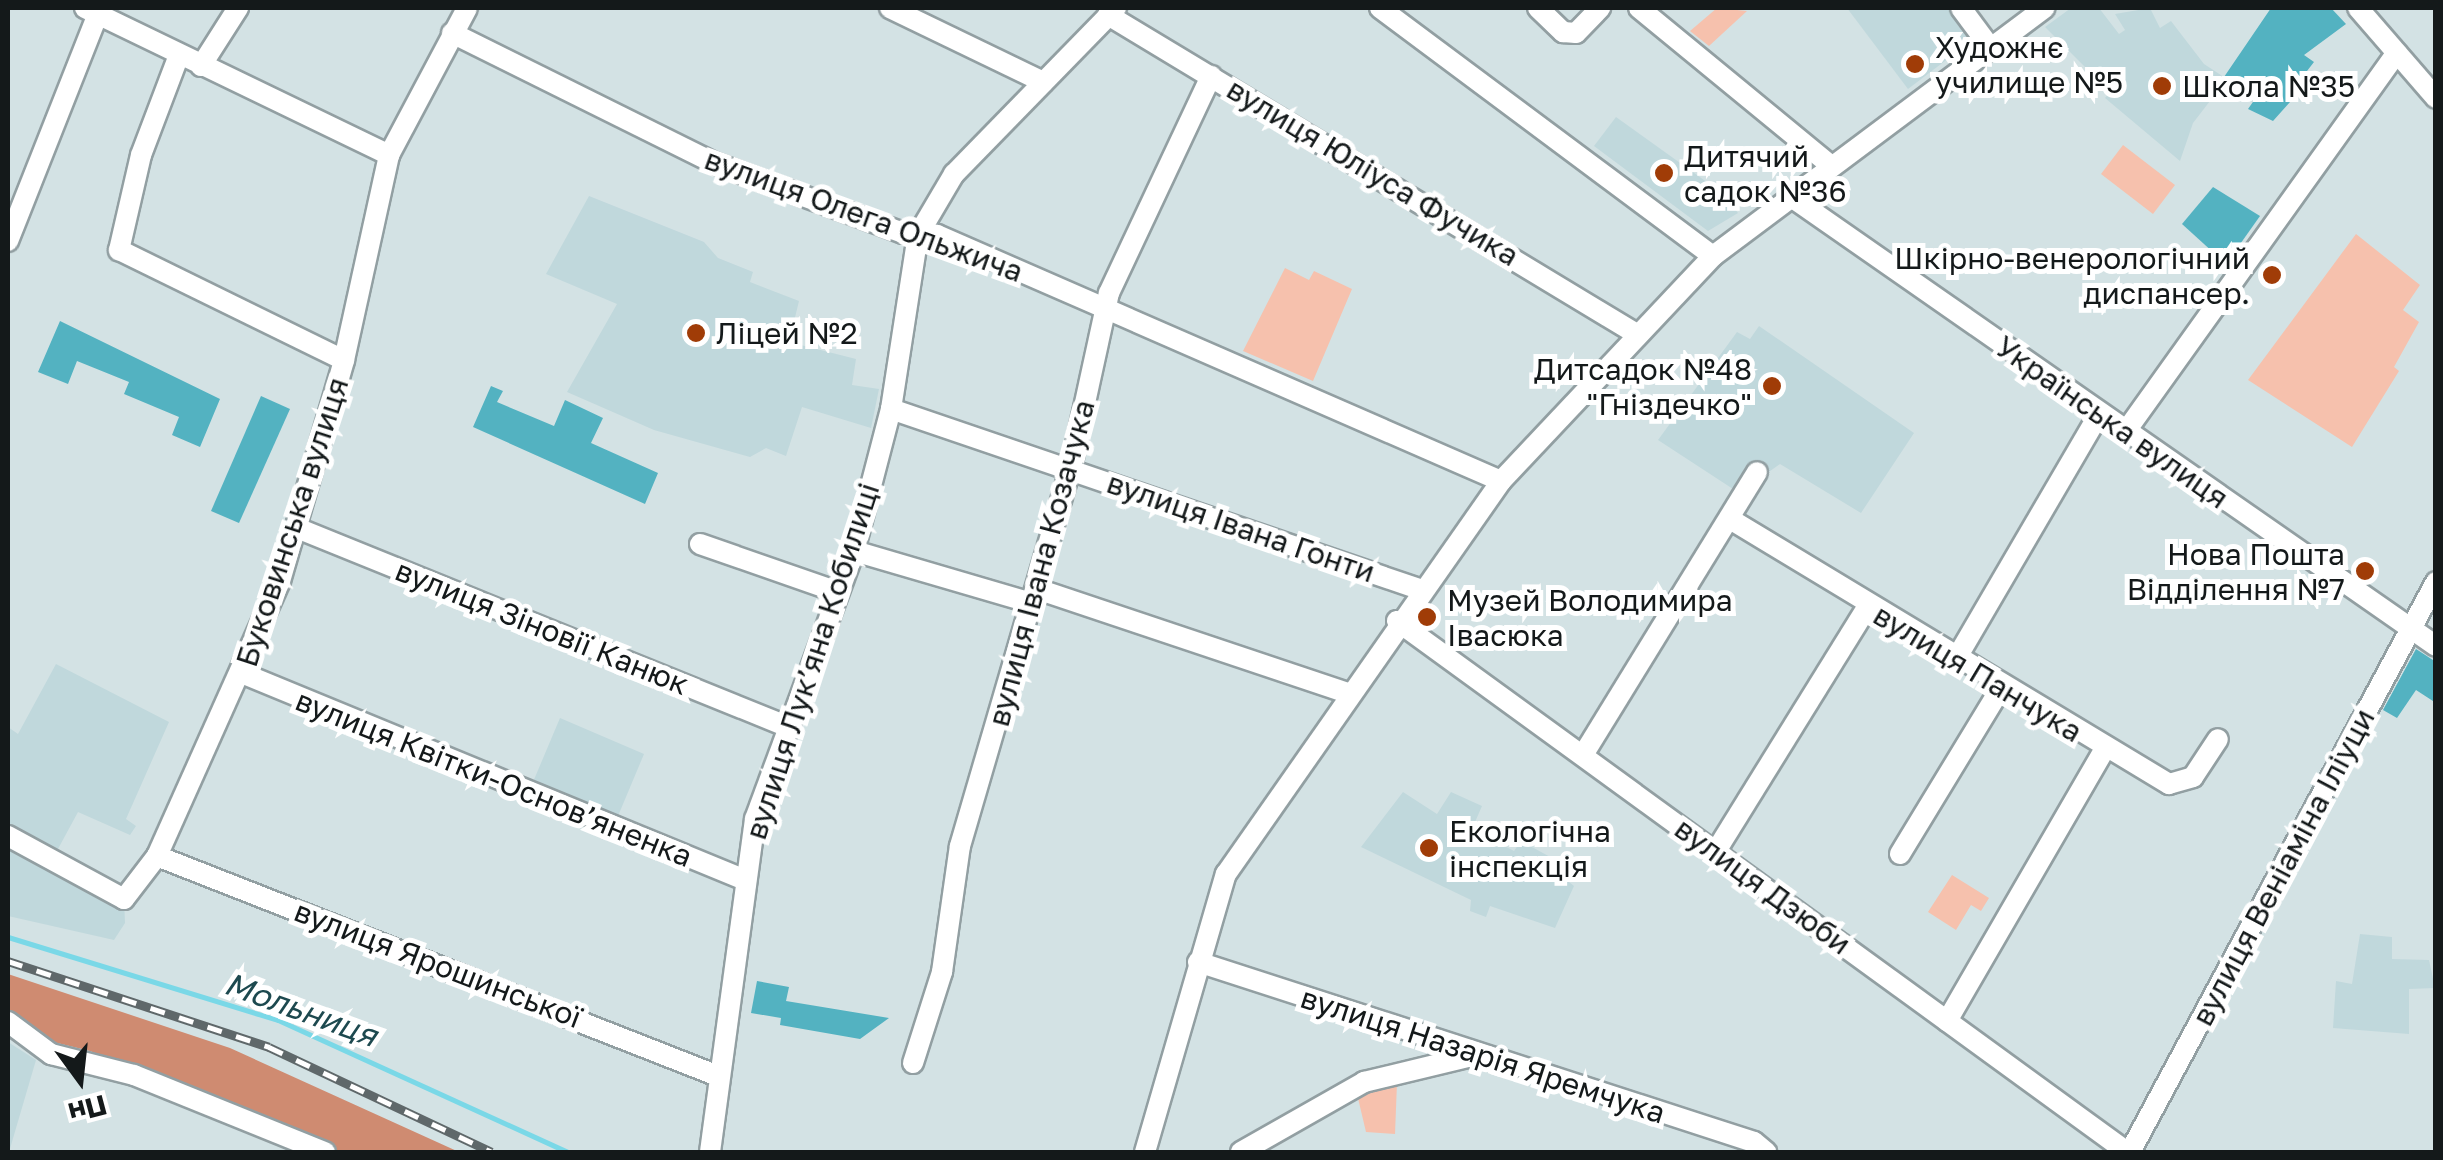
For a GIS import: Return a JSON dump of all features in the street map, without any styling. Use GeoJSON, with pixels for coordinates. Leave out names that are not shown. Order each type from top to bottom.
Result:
{"type":"FeatureCollection","features":[{"type":"Feature","properties":{"kind":"street"},"geometry":{"type":"LineString","coordinates":[[201,66],[238,8]]}},
{"type":"Feature","properties":{"kind":"street","name":"Буковинська вулиця"},"geometry":{"type":"LineString","coordinates":[[8,836],[124,899],[157,856],[244,674],[297,528],[344,360],[389,156],[468,8]]}},
{"type":"Feature","properties":{"kind":"street"},"geometry":{"type":"LineString","coordinates":[[890,8],[1042,82]]}},
{"type":"Feature","properties":{"kind":"street"},"geometry":{"type":"LineString","coordinates":[[1380,8],[1652,203],[1714,256]]}},
{"type":"Feature","properties":{"kind":"street"},"geometry":{"type":"LineString","coordinates":[[1538,8],[1563,32],[1576,32],[1600,8]]}},
{"type":"Feature","properties":{"kind":"street"},"geometry":{"type":"LineString","coordinates":[[1639,8],[1828,164]]}},
{"type":"Feature","properties":{"kind":"street"},"geometry":{"type":"LineString","coordinates":[[1961,8],[1990,47]]}},
{"type":"Feature","properties":{"kind":"street"},"geometry":{"type":"LineString","coordinates":[[1146,1152],[1226,874],[1419,589],[1501,481],[1635,333],[1714,256],[1828,164],[2044,8]]}},
{"type":"Feature","properties":{"kind":"street"},"geometry":{"type":"LineString","coordinates":[[2358,8],[2436,98]]}},
{"type":"Feature","properties":{"kind":"street"},"geometry":{"type":"LineString","coordinates":[[8,241],[92,11],[389,156]]}},
{"type":"Feature","properties":{"kind":"street","name":"вулиця Лукʼяна Кобилиці"},"geometry":{"type":"LineString","coordinates":[[710,1152],[754,819],[854,551],[892,408],[918,234],[933,199],[1112,11]]}},
{"type":"Feature","properties":{"kind":"street","name":"вулиця Юліуса Фучика"},"geometry":{"type":"LineString","coordinates":[[1112,11],[1635,333]]}},
{"type":"Feature","properties":{"kind":"street","name":"вулиця Олега Ольжича"},"geometry":{"type":"LineString","coordinates":[[452,32],[714,163],[918,234],[1106,306],[1501,481]]}},
{"type":"Feature","properties":{"kind":"street"},"geometry":{"type":"LineString","coordinates":[[2126,431],[2397,53]]}},
{"type":"Feature","properties":{"kind":"street"},"geometry":{"type":"LineString","coordinates":[[179,55],[141,154],[116,236],[119,250],[344,360]]}},
{"type":"Feature","properties":{"kind":"street","name":"вулиця Івана Козачука"},"geometry":{"type":"LineString","coordinates":[[914,1064],[942,972],[960,846],[1070,467],[1106,306],[1212,76]]}},
{"type":"Feature","properties":{"kind":"street","name":"Українська вулиця"},"geometry":{"type":"LineString","coordinates":[[1790,196],[2436,646]]}},
{"type":"Feature","properties":{"kind":"street","name":"вулиця Івана Гонти"},"geometry":{"type":"LineString","coordinates":[[892,408],[1419,589]]}},
{"type":"Feature","properties":{"kind":"street"},"geometry":{"type":"LineString","coordinates":[[1956,659],[2100,413]]}},
{"type":"Feature","properties":{"kind":"street"},"geometry":{"type":"LineString","coordinates":[[1583,756],[1757,472]]}},
{"type":"Feature","properties":{"kind":"street","name":"вулиця Панчука"},"geometry":{"type":"LineString","coordinates":[[1730,519],[2001,688],[2169,784],[2193,777],[2218,739]]}},
{"type":"Feature","properties":{"kind":"street","name":"вулиця Зіновії Канюк"},"geometry":{"type":"LineString","coordinates":[[297,528],[786,726]]}},
{"type":"Feature","properties":{"kind":"street"},"geometry":{"type":"LineString","coordinates":[[700,544],[838,592]]}},
{"type":"Feature","properties":{"kind":"street"},"geometry":{"type":"LineString","coordinates":[[854,551],[1035,596],[1347,694]]}},
{"type":"Feature","properties":{"kind":"street","name":"вулиця Веніаміна Іліуци"},"geometry":{"type":"LineString","coordinates":[[2129,1152],[2414,630],[2436,582]]}},
{"type":"Feature","properties":{"kind":"street"},"geometry":{"type":"LineString","coordinates":[[1716,850],[1868,606]]}},
{"type":"Feature","properties":{"kind":"street","name":"вулиця Дзюби"},"geometry":{"type":"LineString","coordinates":[[1397,621],[2129,1152]]}},
{"type":"Feature","properties":{"kind":"street","name":"вулиця Квітки-Основʼяненка"},"geometry":{"type":"LineString","coordinates":[[244,674],[745,880]]}},
{"type":"Feature","properties":{"kind":"street"},"geometry":{"type":"LineString","coordinates":[[1900,854],[2001,688]]}},
{"type":"Feature","properties":{"kind":"street"},"geometry":{"type":"LineString","coordinates":[[1948,1020],[2104,750]]}},
{"type":"Feature","properties":{"kind":"street","name":"вулиця Ярошинської"},"geometry":{"type":"LineString","coordinates":[[157,856],[718,1076]]}},
{"type":"Feature","properties":{"kind":"street","name":"вулиця Назарія Яремчука"},"geometry":{"type":"LineString","coordinates":[[1198,962],[1474,1056],[1754,1142],[1766,1152]]}},
{"type":"Feature","properties":{"kind":"street"},"geometry":{"type":"LineString","coordinates":[[8,1022],[51,1054],[134,1075],[325,1152]]}},
{"type":"Feature","properties":{"kind":"street"},"geometry":{"type":"LineString","coordinates":[[1241,1152],[1364,1082],[1474,1056]]}},
{"type":"Feature","properties":{"kind":"shaded area"},"geometry":{"type":"Polygon","coordinates":[[[1717,8],[1747,11],[1709,46],[1690,31],[1717,8]]]}},
{"type":"Feature","properties":{"kind":"shaded area","name":"Художнє училище №5"},"geometry":{"type":"Polygon","coordinates":[[[1847,8],[1950,8],[1974,39],[1908,89],[1847,8]]]}},
{"type":"Feature","properties":{"kind":"shaded area","name":"Школа №35"},"geometry":{"type":"Polygon","coordinates":[[[2071,8],[2099,8],[2119,34],[2125,30],[2115,14],[2150,8],[2160,28],[2171,21],[2204,64],[2227,79],[2193,123],[2180,161],[2105,98],[2110,92],[2045,27],[2071,8]]]}},
{"type":"Feature","properties":{"kind":"shaded area","name":"Дитячий садок №36"},"geometry":{"type":"Polygon","coordinates":[[[1616,117],[1722,193],[1738,213],[1708,231],[1594,146],[1616,117]]]}},
{"type":"Feature","properties":{"kind":"shaded area"},"geometry":{"type":"Polygon","coordinates":[[[2123,145],[2175,185],[2153,214],[2101,174],[2123,145]]]}},
{"type":"Feature","properties":{"kind":"shaded area","name":"Ліцей №2"},"geometry":{"type":"Polygon","coordinates":[[[589,196],[704,242],[718,258],[753,272],[750,282],[799,301],[789,342],[856,359],[852,385],[879,389],[871,428],[802,407],[786,456],[766,448],[750,457],[654,430],[567,392],[617,304],[546,274],[589,196]]]}},
{"type":"Feature","properties":{"kind":"shaded area"},"geometry":{"type":"Polygon","coordinates":[[[2356,234],[2420,285],[2403,310],[2419,322],[2394,367],[2399,371],[2352,447],[2248,380],[2356,234]]]}},
{"type":"Feature","properties":{"kind":"shaded area"},"geometry":{"type":"Polygon","coordinates":[[[1285,268],[1309,280],[1314,271],[1352,289],[1313,381],[1243,351],[1285,268]]]}},
{"type":"Feature","properties":{"kind":"shaded area","name":"Дитсадок №48 \"Гніздечко\""},"geometry":{"type":"Polygon","coordinates":[[[1759,326],[1914,433],[1861,513],[1780,464],[1763,476],[1748,466],[1733,489],[1658,440],[1737,332],[1750,339],[1759,326]]]}},
{"type":"Feature","properties":{"kind":"shaded area"},"geometry":{"type":"Polygon","coordinates":[[[56,664],[169,722],[126,819],[136,826],[130,835],[78,812],[52,860],[124,899],[125,923],[114,940],[8,916],[8,727],[18,734],[56,664]]]}},
{"type":"Feature","properties":{"kind":"shaded area"},"geometry":{"type":"Polygon","coordinates":[[[560,718],[644,754],[618,816],[533,782],[560,718]]]}},
{"type":"Feature","properties":{"kind":"shaded area"},"geometry":{"type":"Polygon","coordinates":[[[1403,792],[1437,814],[1451,792],[1482,806],[1472,829],[1514,851],[1521,841],[1554,859],[1550,867],[1574,886],[1555,928],[1490,906],[1486,917],[1470,911],[1471,900],[1361,847],[1403,792]]]}},
{"type":"Feature","properties":{"kind":"shaded area"},"geometry":{"type":"Polygon","coordinates":[[[1952,875],[1989,898],[1981,911],[1971,905],[1956,930],[1928,912],[1952,875]]]}},
{"type":"Feature","properties":{"kind":"shaded area"},"geometry":{"type":"Polygon","coordinates":[[[2360,934],[2392,937],[2392,959],[2429,960],[2435,988],[2409,989],[2409,1034],[2333,1028],[2336,981],[2352,984],[2360,934]]]}},
{"type":"Feature","properties":{"kind":"shaded area"},"geometry":{"type":"Polygon","coordinates":[[[8,974],[230,1048],[459,1152],[338,1152],[90,1051],[41,1039],[8,1020],[8,974]]]}},
{"type":"Feature","properties":{"kind":"shaded area"},"geometry":{"type":"Polygon","coordinates":[[[8,1042],[36,1060],[9,1152],[8,1152],[8,1042]]]}},
{"type":"Feature","properties":{"kind":"shaded area"},"geometry":{"type":"Polygon","coordinates":[[[1397,1083],[1395,1134],[1366,1132],[1357,1094],[1397,1083]]]}},
{"type":"Feature","properties":{"kind":"building"},"geometry":{"type":"Polygon","coordinates":[[[2271,8],[2331,8],[2346,24],[2304,55],[2314,62],[2300,80],[2306,84],[2273,121],[2248,109],[2255,99],[2224,77],[2271,8]]]}},
{"type":"Feature","properties":{"kind":"building"},"geometry":{"type":"Polygon","coordinates":[[[2213,187],[2260,216],[2226,264],[2182,224],[2213,187]]]}},
{"type":"Feature","properties":{"kind":"building"},"geometry":{"type":"Polygon","coordinates":[[[60,321],[220,399],[200,447],[172,435],[179,417],[124,394],[129,382],[77,361],[68,384],[38,372],[60,321]]]}},
{"type":"Feature","properties":{"kind":"building"},"geometry":{"type":"Polygon","coordinates":[[[491,386],[503,391],[497,402],[554,426],[565,400],[603,418],[591,443],[658,473],[645,504],[473,427],[491,386]]]}},
{"type":"Feature","properties":{"kind":"building"},"geometry":{"type":"Polygon","coordinates":[[[261,396],[290,409],[239,523],[211,511],[261,396]]]}},
{"type":"Feature","properties":{"kind":"building"},"geometry":{"type":"Polygon","coordinates":[[[2416,649],[2436,662],[2436,703],[2416,690],[2397,718],[2383,710],[2416,649]]]}},
{"type":"Feature","properties":{"kind":"building"},"geometry":{"type":"Polygon","coordinates":[[[757,981],[789,987],[786,1001],[889,1018],[860,1039],[780,1025],[781,1018],[751,1013],[757,981]]]}},
{"type":"Feature","properties":{"kind":"waterway","name":"Мольниця"},"geometry":{"type":"LineString","coordinates":[[8,937],[278,1020],[567,1152]]}},
{"type":"Feature","properties":{"kind":"railway"},"geometry":{"type":"LineString","coordinates":[[8,961],[269,1047],[492,1152]]}},
{"type":"Feature","properties":{"kind":"place","name":"Художнє училище №5"},"geometry":{"type":"Point","coordinates":[1915,64]}},
{"type":"Feature","properties":{"kind":"place","name":"Школа №35"},"geometry":{"type":"Point","coordinates":[2162,86]}},
{"type":"Feature","properties":{"kind":"place","name":"Дитячий садок №36"},"geometry":{"type":"Point","coordinates":[1664,173]}},
{"type":"Feature","properties":{"kind":"place","name":"Шкірно-венерологічний диспансер."},"geometry":{"type":"Point","coordinates":[2272,275]}},
{"type":"Feature","properties":{"kind":"place","name":"Ліцей №2"},"geometry":{"type":"Point","coordinates":[696,333]}},
{"type":"Feature","properties":{"kind":"place","name":"Дитсадок №48 \"Гніздечко\""},"geometry":{"type":"Point","coordinates":[1772,386]}},
{"type":"Feature","properties":{"kind":"place","name":"Нова Пошта Відділення №7"},"geometry":{"type":"Point","coordinates":[2365,571]}},
{"type":"Feature","properties":{"kind":"place","name":"Музей Володимира Івасюка"},"geometry":{"type":"Point","coordinates":[1427,617]}},
{"type":"Feature","properties":{"kind":"place","name":"Екологічна інспекція"},"geometry":{"type":"Point","coordinates":[1429,848]}}]}
